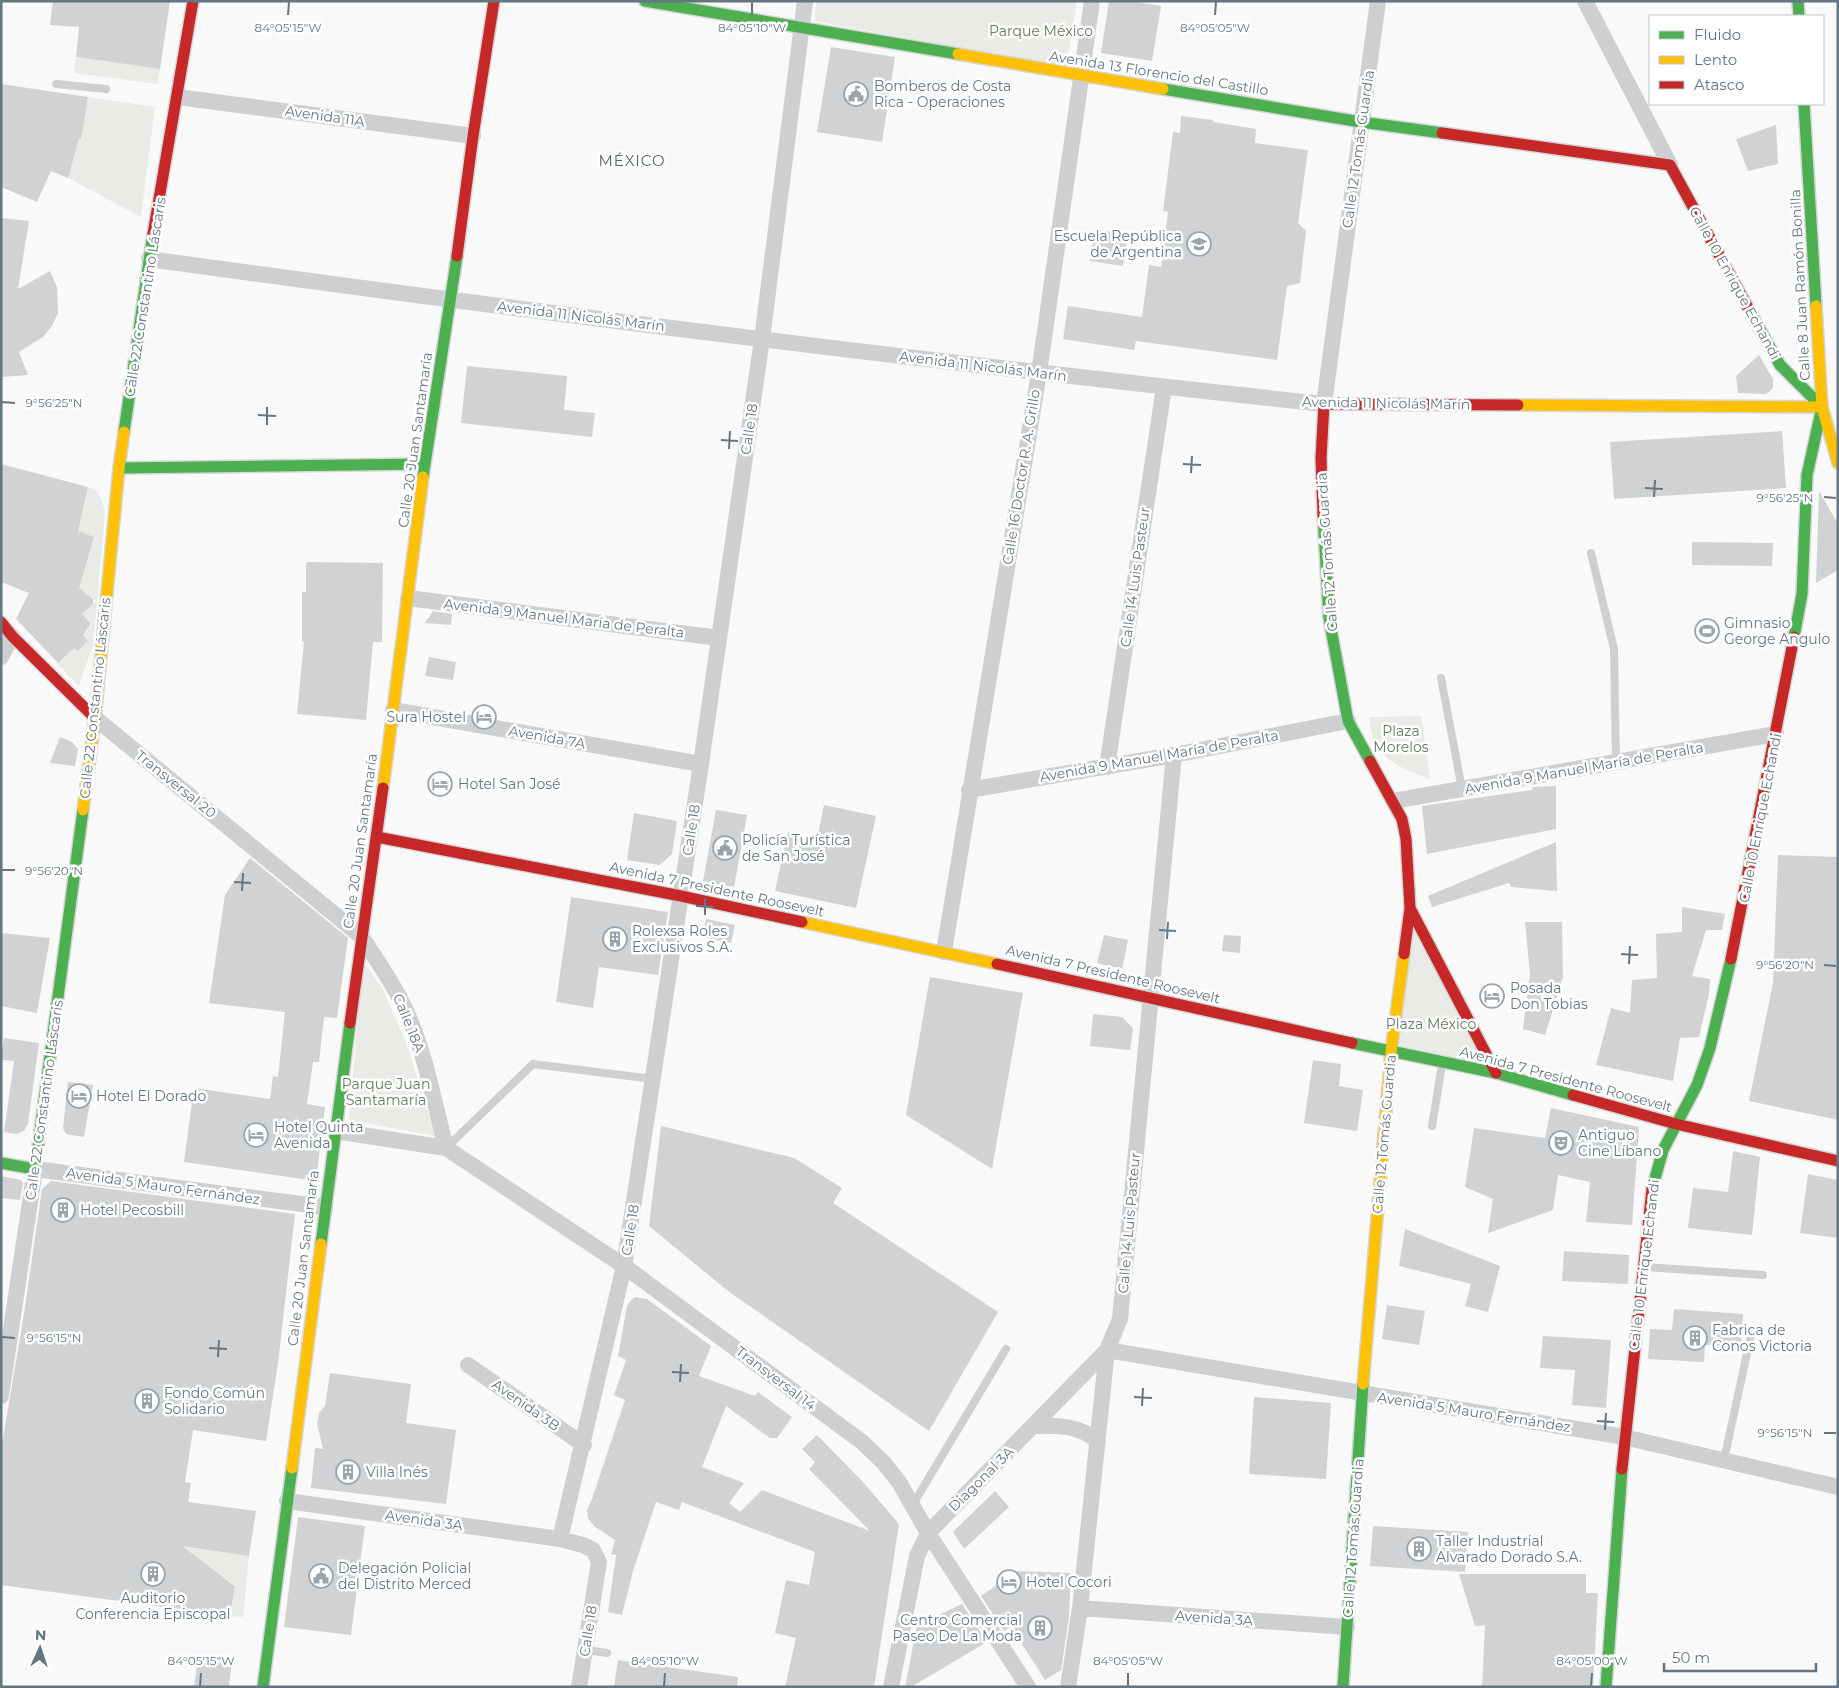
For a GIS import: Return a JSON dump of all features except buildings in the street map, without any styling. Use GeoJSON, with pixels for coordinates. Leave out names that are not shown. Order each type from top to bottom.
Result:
{"type":"FeatureCollection","features":[{"type":"Feature","properties":{"kind":"street","name":"Calle 22 Constantino Láscaris"},"geometry":{"type":"LineString","coordinates":[[1,1396],[35,1169],[95,718],[119,468],[149,259],[193,1]]}},
{"type":"Feature","properties":{"kind":"street","name":"Calle 20 Juan Santamaría"},"geometry":{"type":"LineString","coordinates":[[263,1687],[335,1131],[361,936],[377,837],[425,464],[451,300],[473,136],[494,1]]}},
{"type":"Feature","properties":{"kind":"street","name":"Avenida 13 Florencio del Castillo"},"geometry":{"type":"LineString","coordinates":[[645,1],[1361,122],[1670,165]]}},
{"type":"Feature","properties":{"kind":"street","name":"Calle 18"},"geometry":{"type":"LineString","coordinates":[[579,1687],[599,1562],[593,1550],[583,1544],[560,1539],[584,1445],[624,1266],[701,764],[762,339],[805,1]]}},
{"type":"Feature","properties":{"kind":"street","name":"Calle 16 Doctor R. A. Grillo"},"geometry":{"type":"LineString","coordinates":[[944,952],[1039,373],[1092,1]]}},
{"type":"Feature","properties":{"kind":"street","name":"Calle 12 Tomás Guardia"},"geometry":{"type":"LineString","coordinates":[[1342,1687],[1362,1394],[1391,1052],[1410,908],[1406,839],[1402,819],[1348,721],[1329,618],[1321,458],[1324,404],[1378,1]]}},
{"type":"Feature","properties":{"kind":"street","name":"Calle 10 Enrique Echandi"},"geometry":{"type":"LineString","coordinates":[[1585,1],[1670,165],[1780,365],[1822,407],[1807,475],[1802,594],[1732,953],[1710,1048],[1698,1085],[1663,1150],[1655,1173],[1624,1437],[1606,1687]]}},
{"type":"Feature","properties":{"kind":"street"},"geometry":{"type":"LineString","coordinates":[[1798,1],[1799,15]]}},
{"type":"Feature","properties":{"kind":"street","name":"Avenida 11A"},"geometry":{"type":"LineString","coordinates":[[178,96],[473,136]]}},
{"type":"Feature","properties":{"kind":"street","name":"Calle 8 Juan Ramón Bonilla"},"geometry":{"type":"LineString","coordinates":[[1804,105],[1822,407],[1838,463]]}},
{"type":"Feature","properties":{"kind":"street","name":"Avenida 11 Nicolás Marín"},"geometry":{"type":"LineString","coordinates":[[149,259],[451,300],[762,339],[1039,373],[1324,404],[1822,407]]}},
{"type":"Feature","properties":{"kind":"street","name":"Calle 14 Luis Pasteur"},"geometry":{"type":"LineString","coordinates":[[1107,766],[1164,387]]}},
{"type":"Feature","properties":{"kind":"street"},"geometry":{"type":"LineString","coordinates":[[119,468],[425,464]]}},
{"type":"Feature","properties":{"kind":"street","name":"Avenida 9 Manuel María de Peralta"},"geometry":{"type":"LineString","coordinates":[[408,598],[719,638]]}},
{"type":"Feature","properties":{"kind":"street","name":"Transversal 20"},"geometry":{"type":"LineString","coordinates":[[1,622],[12,636],[95,718],[361,936]]}},
{"type":"Feature","properties":{"kind":"street"},"geometry":{"type":"LineString","coordinates":[[1,657],[12,636]]}},
{"type":"Feature","properties":{"kind":"street","name":"Avenida 7A"},"geometry":{"type":"LineString","coordinates":[[394,710],[701,764]]}},
{"type":"Feature","properties":{"kind":"street","name":"Avenida 9 Manuel María de Peralta"},"geometry":{"type":"LineString","coordinates":[[970,790],[1174,755],[1348,721]]}},
{"type":"Feature","properties":{"kind":"street","name":"Avenida 9 Manuel María de Peralta"},"geometry":{"type":"LineString","coordinates":[[1393,801],[1776,734]]}},
{"type":"Feature","properties":{"kind":"street","name":"Calle 14 Luis Pasteur"},"geometry":{"type":"LineString","coordinates":[[1068,1687],[1080,1608],[1107,1350],[1120,1319],[1174,755]]}},
{"type":"Feature","properties":{"kind":"street","name":"Avenida 7 Presidente Roosevelt"},"geometry":{"type":"LineString","coordinates":[[377,837],[680,896],[944,952],[1496,1074],[1676,1124],[1838,1161]]}},
{"type":"Feature","properties":{"kind":"street"},"geometry":{"type":"LineString","coordinates":[[1410,908],[1496,1074]]}},
{"type":"Feature","properties":{"kind":"street","name":"Calle 18A"},"geometry":{"type":"LineString","coordinates":[[361,936],[388,977],[410,1021],[424,1060],[446,1148]]}},
{"type":"Feature","properties":{"kind":"street"},"geometry":{"type":"LineString","coordinates":[[335,1131],[446,1148]]}},
{"type":"Feature","properties":{"kind":"street","name":"Transversal 14"},"geometry":{"type":"LineString","coordinates":[[446,1148],[624,1266],[862,1442],[883,1462],[899,1482],[928,1533],[1028,1687]]}},
{"type":"Feature","properties":{"kind":"street","name":"Avenida 5 Mauro Fernández"},"geometry":{"type":"LineString","coordinates":[[1,1163],[325,1207]]}},
{"type":"Feature","properties":{"kind":"street","name":"Avenida 5 Mauro Fernández"},"geometry":{"type":"LineString","coordinates":[[1107,1350],[1624,1437],[1838,1487]]}},
{"type":"Feature","properties":{"kind":"street","name":"Diagonal 3A"},"geometry":{"type":"LineString","coordinates":[[928,1533],[1107,1350]]}},
{"type":"Feature","properties":{"kind":"street","name":"Avenida 3B"},"geometry":{"type":"LineString","coordinates":[[468,1365],[584,1445]]}},
{"type":"Feature","properties":{"kind":"street"},"geometry":{"type":"LineString","coordinates":[[1034,1426],[1053,1425],[1073,1428],[1091,1435],[1098,1442]]}},
{"type":"Feature","properties":{"kind":"street","name":"Avenida 3A"},"geometry":{"type":"LineString","coordinates":[[287,1501],[560,1539]]}},
{"type":"Feature","properties":{"kind":"street"},"geometry":{"type":"LineString","coordinates":[[891,1687],[917,1556],[928,1533]]}},
{"type":"Feature","properties":{"kind":"street","name":"Avenida 3A"},"geometry":{"type":"LineString","coordinates":[[1080,1608],[1347,1627]]}},
{"type":"Feature","properties":{"kind":"lane"},"geometry":{"type":"LineString","coordinates":[[56,84],[106,90]]}},
{"type":"Feature","properties":{"kind":"lane"},"geometry":{"type":"LineString","coordinates":[[1590,553],[1614,649],[1616,762]]}},
{"type":"Feature","properties":{"kind":"lane"},"geometry":{"type":"LineString","coordinates":[[1441,678],[1462,789]]}},
{"type":"Feature","properties":{"kind":"lane"},"geometry":{"type":"LineString","coordinates":[[1432,1126],[1443,1063]]}},
{"type":"Feature","properties":{"kind":"lane"},"geometry":{"type":"LineString","coordinates":[[446,1148],[532,1064],[653,1079]]}},
{"type":"Feature","properties":{"kind":"lane"},"geometry":{"type":"LineString","coordinates":[[1643,1266],[1763,1275]]}},
{"type":"Feature","properties":{"kind":"lane"},"geometry":{"type":"LineString","coordinates":[[1724,1460],[1752,1330]]}},
{"type":"Feature","properties":{"kind":"lane"},"geometry":{"type":"LineString","coordinates":[[912,1506],[1006,1349]]}},
{"type":"Feature","properties":{"kind":"lane"},"geometry":{"type":"LineString","coordinates":[[586,1650],[607,1653]]}},
{"type":"Feature","properties":{"kind":"green space","name":"Parque México"},"geometry":{"type":"Polygon","coordinates":[[[817,1],[1077,1],[1066,67],[814,21],[817,1]]]}},
{"type":"Feature","properties":{"kind":"green space"},"geometry":{"type":"Polygon","coordinates":[[[76,57],[160,69],[158,84],[74,73],[76,57]]]}},
{"type":"Feature","properties":{"kind":"green space"},"geometry":{"type":"Polygon","coordinates":[[[88,97],[155,107],[141,217],[68,178],[41,131],[80,139],[88,97]]]}},
{"type":"Feature","properties":{"kind":"green space"},"geometry":{"type":"Polygon","coordinates":[[[88,487],[98,493],[105,512],[93,645],[79,686],[57,663],[74,648],[78,651],[88,642],[83,635],[92,625],[82,614],[96,601],[69,581],[76,537],[88,487]]]}},
{"type":"Feature","properties":{"kind":"green space","name":"Plaza Morelos"},"geometry":{"type":"Polygon","coordinates":[[[1421,716],[1430,779],[1401,767],[1382,753],[1374,740],[1369,717],[1421,716]]]}},
{"type":"Feature","properties":{"kind":"green space","name":"Plaza México"},"geometry":{"type":"Polygon","coordinates":[[[1410,908],[1496,1073],[1391,1052],[1410,908]]]}},
{"type":"Feature","properties":{"kind":"green space","name":"Parque Juan Santamaría"},"geometry":{"type":"Polygon","coordinates":[[[363,962],[382,988],[407,1045],[435,1136],[349,1120],[363,962]]]}},
{"type":"Feature","properties":{"kind":"green space"},"geometry":{"type":"Polygon","coordinates":[[[121,1537],[249,1556],[243,1617],[230,1616],[235,1585],[195,1556],[153,1549],[121,1537]]]}},
{"type":"Feature","properties":{"kind":"traffic: fast"},"geometry":{"type":"LineString","coordinates":[[645,1],[958,54]]}},
{"type":"Feature","properties":{"kind":"traffic: fast"},"geometry":{"type":"LineString","coordinates":[[1798,1],[1799,15]]}},
{"type":"Feature","properties":{"kind":"traffic: fast"},"geometry":{"type":"LineString","coordinates":[[1163,89],[1361,122],[1442,133]]}},
{"type":"Feature","properties":{"kind":"traffic: fast"},"geometry":{"type":"LineString","coordinates":[[1804,105],[1816,306]]}},
{"type":"Feature","properties":{"kind":"traffic: fast"},"geometry":{"type":"LineString","coordinates":[[124,432],[153,234]]}},
{"type":"Feature","properties":{"kind":"traffic: fast"},"geometry":{"type":"LineString","coordinates":[[423,477],[457,256]]}},
{"type":"Feature","properties":{"kind":"traffic: fast"},"geometry":{"type":"LineString","coordinates":[[1753,317],[1780,365],[1822,407]]}},
{"type":"Feature","properties":{"kind":"traffic: fast"},"geometry":{"type":"LineString","coordinates":[[1794,637],[1802,594],[1807,475],[1822,407]]}},
{"type":"Feature","properties":{"kind":"traffic: fast"},"geometry":{"type":"LineString","coordinates":[[119,468],[425,464]]}},
{"type":"Feature","properties":{"kind":"traffic: fast"},"geometry":{"type":"LineString","coordinates":[[1323,514],[1329,618],[1348,721],[1370,761]]}},
{"type":"Feature","properties":{"kind":"traffic: fast"},"geometry":{"type":"LineString","coordinates":[[1,1163],[35,1169],[83,810]]}},
{"type":"Feature","properties":{"kind":"traffic: fast"},"geometry":{"type":"LineString","coordinates":[[1652,1189],[1663,1150],[1697,1085],[1710,1048],[1731,959]]}},
{"type":"Feature","properties":{"kind":"traffic: fast"},"geometry":{"type":"LineString","coordinates":[[321,1244],[350,1023]]}},
{"type":"Feature","properties":{"kind":"traffic: fast"},"geometry":{"type":"LineString","coordinates":[[1352,1043],[1496,1073],[1573,1095]]}},
{"type":"Feature","properties":{"kind":"traffic: fast"},"geometry":{"type":"LineString","coordinates":[[1343,1687],[1363,1384]]}},
{"type":"Feature","properties":{"kind":"traffic: fast"},"geometry":{"type":"LineString","coordinates":[[263,1687],[292,1468]]}},
{"type":"Feature","properties":{"kind":"traffic: fast"},"geometry":{"type":"LineString","coordinates":[[1606,1687],[1622,1469]]}},
{"type":"Feature","properties":{"kind":"traffic: slow"},"geometry":{"type":"LineString","coordinates":[[958,54],[1163,89]]}},
{"type":"Feature","properties":{"kind":"traffic: slow"},"geometry":{"type":"LineString","coordinates":[[1816,306],[1822,407],[1838,463]]}},
{"type":"Feature","properties":{"kind":"traffic: slow"},"geometry":{"type":"LineString","coordinates":[[1518,405],[1822,407]]}},
{"type":"Feature","properties":{"kind":"traffic: slow"},"geometry":{"type":"LineString","coordinates":[[83,810],[95,718],[124,432]]}},
{"type":"Feature","properties":{"kind":"traffic: slow"},"geometry":{"type":"LineString","coordinates":[[383,788],[423,477]]}},
{"type":"Feature","properties":{"kind":"traffic: slow"},"geometry":{"type":"LineString","coordinates":[[802,922],[997,964]]}},
{"type":"Feature","properties":{"kind":"traffic: slow"},"geometry":{"type":"LineString","coordinates":[[1363,1384],[1391,1052],[1404,954]]}},
{"type":"Feature","properties":{"kind":"traffic: slow"},"geometry":{"type":"LineString","coordinates":[[292,1468],[321,1244]]}},
{"type":"Feature","properties":{"kind":"traffic: jam"},"geometry":{"type":"LineString","coordinates":[[153,234],[193,1]]}},
{"type":"Feature","properties":{"kind":"traffic: jam"},"geometry":{"type":"LineString","coordinates":[[457,256],[494,1]]}},
{"type":"Feature","properties":{"kind":"traffic: jam"},"geometry":{"type":"LineString","coordinates":[[1442,133],[1670,165],[1753,317]]}},
{"type":"Feature","properties":{"kind":"traffic: jam"},"geometry":{"type":"LineString","coordinates":[[1323,514],[1321,458],[1324,404],[1518,405]]}},
{"type":"Feature","properties":{"kind":"traffic: jam"},"geometry":{"type":"LineString","coordinates":[[1,622],[12,636],[95,718]]}},
{"type":"Feature","properties":{"kind":"traffic: jam"},"geometry":{"type":"LineString","coordinates":[[1731,959],[1794,637]]}},
{"type":"Feature","properties":{"kind":"traffic: jam"},"geometry":{"type":"LineString","coordinates":[[1370,761],[1402,819],[1406,839],[1410,908],[1404,954]]}},
{"type":"Feature","properties":{"kind":"traffic: jam"},"geometry":{"type":"LineString","coordinates":[[350,1023],[383,788]]}},
{"type":"Feature","properties":{"kind":"traffic: jam"},"geometry":{"type":"LineString","coordinates":[[377,837],[681,896],[802,922]]}},
{"type":"Feature","properties":{"kind":"traffic: jam"},"geometry":{"type":"LineString","coordinates":[[1410,908],[1496,1073]]}},
{"type":"Feature","properties":{"kind":"traffic: jam"},"geometry":{"type":"LineString","coordinates":[[997,964],[1352,1043]]}},
{"type":"Feature","properties":{"kind":"traffic: jam"},"geometry":{"type":"LineString","coordinates":[[1573,1095],[1676,1124],[1838,1161]]}},
{"type":"Feature","properties":{"kind":"traffic: jam"},"geometry":{"type":"LineString","coordinates":[[1622,1469],[1652,1189]]}},
{"type":"Feature","properties":{"kind":"place","name":"Bomberos de Costa Rica - Operaciones"},"geometry":{"type":"Point","coordinates":[856,94]}},
{"type":"Feature","properties":{"kind":"place","name":"Escuela República de Argentina"},"geometry":{"type":"Point","coordinates":[1199,244]}},
{"type":"Feature","properties":{"kind":"place","name":"Gimnasio George Angulo"},"geometry":{"type":"Point","coordinates":[1707,631]}},
{"type":"Feature","properties":{"kind":"place","name":"Sura Hostel"},"geometry":{"type":"Point","coordinates":[484,717]}},
{"type":"Feature","properties":{"kind":"place","name":"Hotel San José"},"geometry":{"type":"Point","coordinates":[440,784]}},
{"type":"Feature","properties":{"kind":"place","name":"Policía Turística de San José"},"geometry":{"type":"Point","coordinates":[725,848]}},
{"type":"Feature","properties":{"kind":"place","name":"Rolexsa Roles Exclusivos S.A."},"geometry":{"type":"Point","coordinates":[615,939]}},
{"type":"Feature","properties":{"kind":"place","name":"Posada Don Tobias"},"geometry":{"type":"Point","coordinates":[1492,996]}},
{"type":"Feature","properties":{"kind":"place","name":"Hotel El Dorado"},"geometry":{"type":"Point","coordinates":[79,1096]}},
{"type":"Feature","properties":{"kind":"place","name":"Hotel Quinta Avenida"},"geometry":{"type":"Point","coordinates":[256,1135]}},
{"type":"Feature","properties":{"kind":"place","name":"Antiguo Cine Líbano"},"geometry":{"type":"Point","coordinates":[1561,1143]}},
{"type":"Feature","properties":{"kind":"place","name":"Hotel Pecosbill"},"geometry":{"type":"Point","coordinates":[63,1210]}},
{"type":"Feature","properties":{"kind":"place","name":"Fabrica de Conos Victoria"},"geometry":{"type":"Point","coordinates":[1695,1338]}},
{"type":"Feature","properties":{"kind":"place","name":"Fondo Común Solidario"},"geometry":{"type":"Point","coordinates":[147,1401]}},
{"type":"Feature","properties":{"kind":"place","name":"Villa Inés"},"geometry":{"type":"Point","coordinates":[348,1472]}},
{"type":"Feature","properties":{"kind":"place","name":"Taller Industrial Alvarado Dorado S.A."},"geometry":{"type":"Point","coordinates":[1419,1549]}},
{"type":"Feature","properties":{"kind":"place","name":"Auditorio Conferencia Episcopal"},"geometry":{"type":"Point","coordinates":[153,1574]}},
{"type":"Feature","properties":{"kind":"place","name":"Delegación Policial del Distrito Merced"},"geometry":{"type":"Point","coordinates":[321,1576]}},
{"type":"Feature","properties":{"kind":"place","name":"Hotel Cocori"},"geometry":{"type":"Point","coordinates":[1009,1582]}},
{"type":"Feature","properties":{"kind":"place","name":"Centro Comercial Paseo De La Moda"},"geometry":{"type":"Point","coordinates":[1040,1628]}},
{"type":"Feature","properties":{"kind":"district","name":"MÉXICO"},"geometry":{"type":"Point","coordinates":[632,161]}}]}
